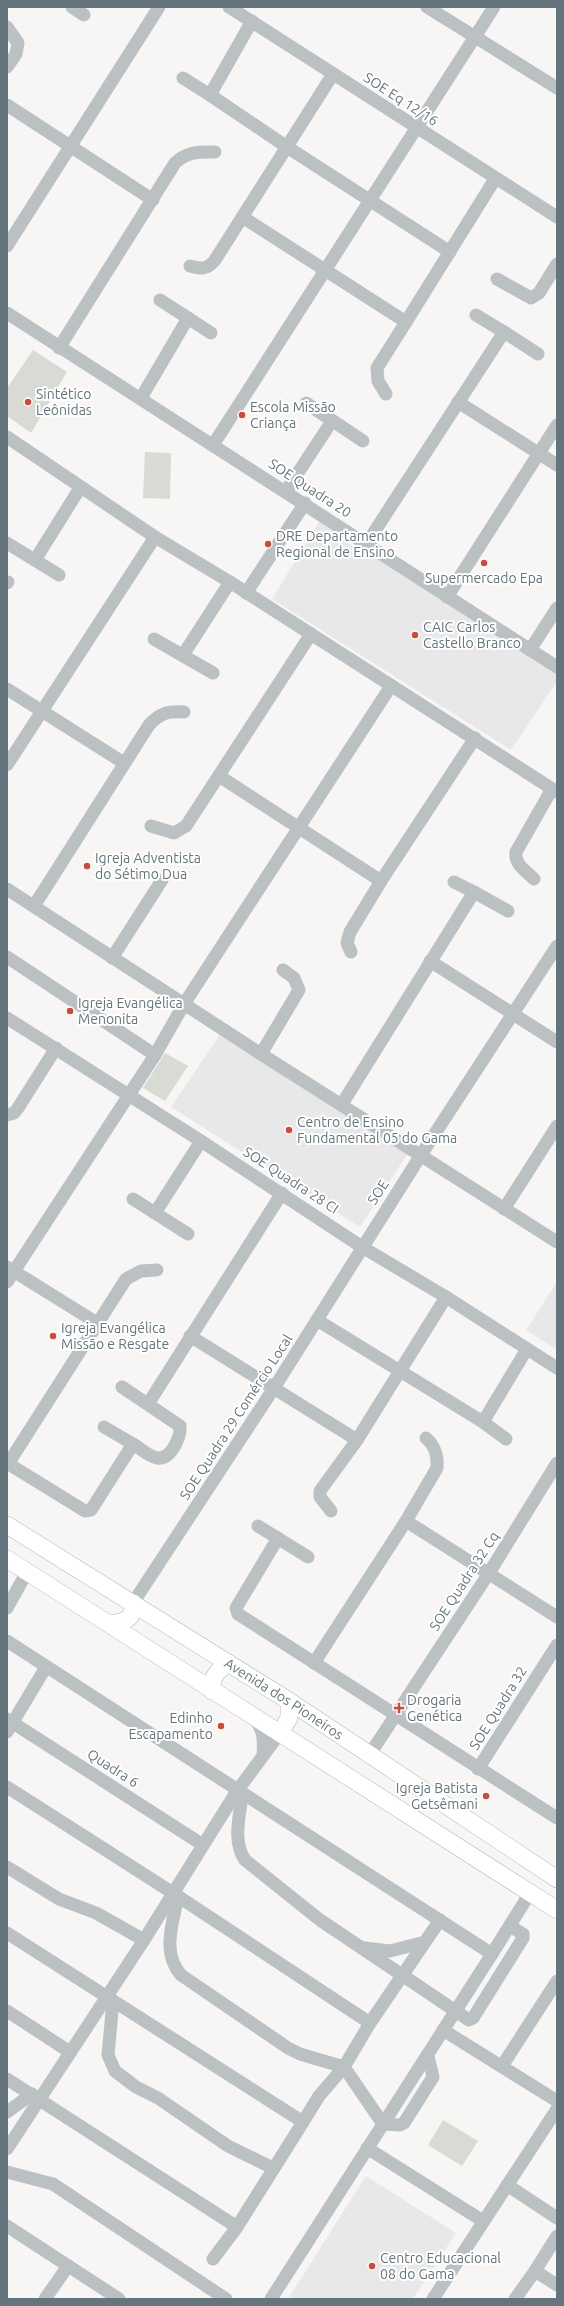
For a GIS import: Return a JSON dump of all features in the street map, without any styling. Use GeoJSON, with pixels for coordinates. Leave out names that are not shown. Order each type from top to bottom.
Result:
{"type":"FeatureCollection","features":[{"type":"Feature","properties":{"kind":"main road","name":"Avenida dos Pioneiros"},"geometry":{"type":"LineString","coordinates":[[7,1525],[289,1701],[557,1879]]}},
{"type":"Feature","properties":{"kind":"main road"},"geometry":{"type":"LineString","coordinates":[[7,1559],[212,1691],[402,1809],[557,1910]]}},
{"type":"Feature","properties":{"kind":"main road"},"geometry":{"type":"LineString","coordinates":[[108,1623],[120,1624],[128,1619],[133,1611],[133,1603]]}},
{"type":"Feature","properties":{"kind":"main road"},"geometry":{"type":"LineString","coordinates":[[212,1691],[212,1679],[217,1671],[228,1663]]}},
{"type":"Feature","properties":{"kind":"main road"},"geometry":{"type":"LineString","coordinates":[[280,1733],[289,1718],[289,1701]]}},
{"type":"Feature","properties":{"kind":"main road"},"geometry":{"type":"LineString","coordinates":[[402,1809],[411,1809],[466,1845],[478,1834],[476,1825]]}},
{"type":"Feature","properties":{"kind":"main road"},"geometry":{"type":"LineString","coordinates":[[482,1861],[481,1848],[486,1842],[518,1864],[535,1865]]}},
{"type":"Feature","properties":{"kind":"street"},"geometry":{"type":"LineString","coordinates":[[72,7],[84,15]]}},
{"type":"Feature","properties":{"kind":"street"},"geometry":{"type":"LineString","coordinates":[[7,246],[159,7]]}},
{"type":"Feature","properties":{"kind":"street","name":"SOE Eq 12/16"},"geometry":{"type":"LineString","coordinates":[[229,7],[495,179],[557,217]]}},
{"type":"Feature","properties":{"kind":"street"},"geometry":{"type":"LineString","coordinates":[[427,7],[557,88]]}},
{"type":"Feature","properties":{"kind":"street"},"geometry":{"type":"LineString","coordinates":[[213,445],[494,7]]}},
{"type":"Feature","properties":{"kind":"street"},"geometry":{"type":"LineString","coordinates":[[210,95],[252,21]]}},
{"type":"Feature","properties":{"kind":"street"},"geometry":{"type":"LineString","coordinates":[[7,27],[18,43],[18,48],[7,67]]}},
{"type":"Feature","properties":{"kind":"street"},"geometry":{"type":"LineString","coordinates":[[190,266],[201,269],[210,267],[244,218],[334,74]]}},
{"type":"Feature","properties":{"kind":"street"},"geometry":{"type":"LineString","coordinates":[[183,78],[369,201],[450,252]]}},
{"type":"Feature","properties":{"kind":"street"},"geometry":{"type":"LineString","coordinates":[[7,105],[153,200]]}},
{"type":"Feature","properties":{"kind":"street"},"geometry":{"type":"LineString","coordinates":[[59,348],[175,163],[181,157],[200,152],[215,152]]}},
{"type":"Feature","properties":{"kind":"street"},"geometry":{"type":"LineString","coordinates":[[386,394],[378,381],[377,368],[495,179]]}},
{"type":"Feature","properties":{"kind":"street"},"geometry":{"type":"LineString","coordinates":[[244,218],[406,322]]}},
{"type":"Feature","properties":{"kind":"street"},"geometry":{"type":"LineString","coordinates":[[497,279],[531,298],[539,293],[557,264]]}},
{"type":"Feature","properties":{"kind":"street"},"geometry":{"type":"LineString","coordinates":[[160,300],[211,333]]}},
{"type":"Feature","properties":{"kind":"street","name":"SOE Quadra 20"},"geometry":{"type":"LineString","coordinates":[[7,313],[59,348],[141,398],[305,503],[447,597],[557,667]]}},
{"type":"Feature","properties":{"kind":"street"},"geometry":{"type":"LineString","coordinates":[[476,315],[538,354]]}},
{"type":"Feature","properties":{"kind":"street"},"geometry":{"type":"LineString","coordinates":[[141,398],[188,318]]}},
{"type":"Feature","properties":{"kind":"street"},"geometry":{"type":"LineString","coordinates":[[367,543],[504,332]]}},
{"type":"Feature","properties":{"kind":"street"},"geometry":{"type":"LineString","coordinates":[[458,402],[557,465]]}},
{"type":"Feature","properties":{"kind":"street"},"geometry":{"type":"LineString","coordinates":[[306,403],[363,441]]}},
{"type":"Feature","properties":{"kind":"street"},"geometry":{"type":"LineString","coordinates":[[286,491],[332,421]]}},
{"type":"Feature","properties":{"kind":"street"},"geometry":{"type":"LineString","coordinates":[[447,597],[557,425]]}},
{"type":"Feature","properties":{"kind":"street"},"geometry":{"type":"LineString","coordinates":[[7,437],[80,488],[155,537],[230,582],[555,791],[516,852],[516,860],[534,879]]}},
{"type":"Feature","properties":{"kind":"street"},"geometry":{"type":"LineString","coordinates":[[35,560],[80,488]]}},
{"type":"Feature","properties":{"kind":"street"},"geometry":{"type":"LineString","coordinates":[[246,593],[305,503]]}},
{"type":"Feature","properties":{"kind":"street"},"geometry":{"type":"LineString","coordinates":[[7,765],[155,537]]}},
{"type":"Feature","properties":{"kind":"street"},"geometry":{"type":"LineString","coordinates":[[7,543],[60,576]]}},
{"type":"Feature","properties":{"kind":"street"},"geometry":{"type":"LineString","coordinates":[[182,655],[230,582]]}},
{"type":"Feature","properties":{"kind":"street"},"geometry":{"type":"LineString","coordinates":[[530,650],[557,608]]}},
{"type":"Feature","properties":{"kind":"street"},"geometry":{"type":"LineString","coordinates":[[151,826],[167,832],[179,832],[186,826],[310,634]]}},
{"type":"Feature","properties":{"kind":"street"},"geometry":{"type":"LineString","coordinates":[[154,639],[213,673]]}},
{"type":"Feature","properties":{"kind":"street"},"geometry":{"type":"LineString","coordinates":[[97,1323],[9,1273],[129,1095],[155,1055],[184,1004],[391,686]]}},
{"type":"Feature","properties":{"kind":"street"},"geometry":{"type":"LineString","coordinates":[[7,689],[124,763]]}},
{"type":"Feature","properties":{"kind":"street"},"geometry":{"type":"LineString","coordinates":[[34,906],[149,724],[165,712],[184,712]]}},
{"type":"Feature","properties":{"kind":"street"},"geometry":{"type":"LineString","coordinates":[[351,952],[347,943],[350,932],[381,881],[474,738]]}},
{"type":"Feature","properties":{"kind":"street"},"geometry":{"type":"LineString","coordinates":[[219,776],[381,881]]}},
{"type":"Feature","properties":{"kind":"street"},"geometry":{"type":"LineString","coordinates":[[112,958],[162,880]]}},
{"type":"Feature","properties":{"kind":"street"},"geometry":{"type":"LineString","coordinates":[[454,882],[508,910]]}},
{"type":"Feature","properties":{"kind":"street"},"geometry":{"type":"LineString","coordinates":[[7,889],[261,1054],[342,1104],[557,1242]]}},
{"type":"Feature","properties":{"kind":"street"},"geometry":{"type":"LineString","coordinates":[[342,1104],[474,892]]}},
{"type":"Feature","properties":{"kind":"street","name":"SOE"},"geometry":{"type":"LineString","coordinates":[[362,1246],[557,946]]}},
{"type":"Feature","properties":{"kind":"street"},"geometry":{"type":"LineString","coordinates":[[8,961],[155,1055]]}},
{"type":"Feature","properties":{"kind":"street"},"geometry":{"type":"LineString","coordinates":[[430,961],[557,1042]]}},
{"type":"Feature","properties":{"kind":"street"},"geometry":{"type":"LineString","coordinates":[[261,1054],[299,990],[294,978],[283,970]]}},
{"type":"Feature","properties":{"kind":"street","name":"SOE Quadra 28 CI"},"geometry":{"type":"LineString","coordinates":[[7,1018],[201,1140],[362,1246],[446,1297],[557,1368]]}},
{"type":"Feature","properties":{"kind":"street"},"geometry":{"type":"LineString","coordinates":[[7,1115],[14,1113],[18,1108],[56,1048]]}},
{"type":"Feature","properties":{"kind":"street"},"geometry":{"type":"LineString","coordinates":[[504,1209],[557,1126]]}},
{"type":"Feature","properties":{"kind":"street"},"geometry":{"type":"LineString","coordinates":[[155,1213],[201,1140]]}},
{"type":"Feature","properties":{"kind":"street"},"geometry":{"type":"LineString","coordinates":[[148,1404],[282,1193]]}},
{"type":"Feature","properties":{"kind":"street"},"geometry":{"type":"LineString","coordinates":[[133,1199],[188,1234]]}},
{"type":"Feature","properties":{"kind":"street","name":"SOE Quadra 29 Comércio Local"},"geometry":{"type":"LineString","coordinates":[[133,1603],[274,1388],[362,1246]]}},
{"type":"Feature","properties":{"kind":"street"},"geometry":{"type":"LineString","coordinates":[[133,1444],[88,1511],[8,1464],[126,1279],[141,1271],[157,1270]]}},
{"type":"Feature","properties":{"kind":"street"},"geometry":{"type":"LineString","coordinates":[[331,1511],[320,1497],[320,1491],[357,1440],[446,1297]]}},
{"type":"Feature","properties":{"kind":"street"},"geometry":{"type":"LineString","coordinates":[[317,1320],[483,1422],[506,1439]]}},
{"type":"Feature","properties":{"kind":"street"},"geometry":{"type":"LineString","coordinates":[[190,1336],[357,1440]]}},
{"type":"Feature","properties":{"kind":"street"},"geometry":{"type":"LineString","coordinates":[[483,1422],[527,1349]]}},
{"type":"Feature","properties":{"kind":"street"},"geometry":{"type":"LineString","coordinates":[[104,1427],[155,1458],[162,1458],[169,1453],[179,1435],[180,1426],[122,1387]]}},
{"type":"Feature","properties":{"kind":"street"},"geometry":{"type":"LineString","coordinates":[[314,1663],[406,1521],[437,1468],[438,1460],[435,1450],[426,1438]]}},
{"type":"Feature","properties":{"kind":"street","name":"SOE Quadra 32 Cq"},"geometry":{"type":"LineString","coordinates":[[370,1754],[397,1716],[557,1464]]}},
{"type":"Feature","properties":{"kind":"street"},"geometry":{"type":"LineString","coordinates":[[406,1521],[557,1617]]}},
{"type":"Feature","properties":{"kind":"street"},"geometry":{"type":"LineString","coordinates":[[258,1526],[308,1557]]}},
{"type":"Feature","properties":{"kind":"street"},"geometry":{"type":"LineString","coordinates":[[278,1538],[236,1608],[237,1612],[478,1769]]}},
{"type":"Feature","properties":{"kind":"street"},"geometry":{"type":"LineString","coordinates":[[7,1608],[27,1572]]}},
{"type":"Feature","properties":{"kind":"street"},"geometry":{"type":"LineString","coordinates":[[7,1641],[240,1793],[492,1954]]}},
{"type":"Feature","properties":{"kind":"street","name":"SOE Quadra 32"},"geometry":{"type":"LineString","coordinates":[[557,1645],[478,1769],[557,1818]]}},
{"type":"Feature","properties":{"kind":"street"},"geometry":{"type":"LineString","coordinates":[[9,1725],[46,1667]]}},
{"type":"Feature","properties":{"kind":"street"},"geometry":{"type":"LineString","coordinates":[[251,1715],[261,1727],[264,1736],[263,1755]]}},
{"type":"Feature","properties":{"kind":"street","name":"Quadra 6"},"geometry":{"type":"LineString","coordinates":[[9,1725],[203,1845]]}},
{"type":"Feature","properties":{"kind":"street"},"geometry":{"type":"LineString","coordinates":[[7,2149],[36,2097],[110,1999],[144,1940],[176,1895],[203,1845],[240,1793],[263,1755],[280,1733]]}},
{"type":"Feature","properties":{"kind":"street"},"geometry":{"type":"LineString","coordinates":[[7,1788],[176,1895],[370,2023]]}},
{"type":"Feature","properties":{"kind":"street"},"geometry":{"type":"LineString","coordinates":[[240,1793],[237,1838],[239,1851],[245,1860],[320,1920],[401,1976],[469,2020],[473,2018],[523,1938],[523,1934],[510,1926]]}},
{"type":"Feature","properties":{"kind":"street"},"geometry":{"type":"LineString","coordinates":[[7,1867],[60,1899],[96,1913],[144,1940]]}},
{"type":"Feature","properties":{"kind":"street"},"geometry":{"type":"LineString","coordinates":[[271,2299],[367,2148],[428,2056],[530,1893]]}},
{"type":"Feature","properties":{"kind":"street"},"geometry":{"type":"LineString","coordinates":[[176,1895],[169,1944],[174,1966],[181,1975],[288,2048],[300,2054],[344,2067],[383,2124]]}},
{"type":"Feature","properties":{"kind":"street"},"geometry":{"type":"LineString","coordinates":[[213,2260],[237,2227],[303,2122],[332,2081],[344,2067],[370,2023],[440,1920]]}},
{"type":"Feature","properties":{"kind":"street"},"geometry":{"type":"LineString","coordinates":[[7,1933],[303,2122]]}},
{"type":"Feature","properties":{"kind":"street"},"geometry":{"type":"LineString","coordinates":[[361,1947],[390,1951],[425,1942]]}},
{"type":"Feature","properties":{"kind":"street"},"geometry":{"type":"LineString","coordinates":[[502,2066],[557,1981]]}},
{"type":"Feature","properties":{"kind":"street"},"geometry":{"type":"LineString","coordinates":[[110,1999],[108,2055],[115,2071],[136,2087],[158,2098],[228,2146],[273,2168]]}},
{"type":"Feature","properties":{"kind":"street"},"geometry":{"type":"LineString","coordinates":[[7,2011],[70,2052]]}},
{"type":"Feature","properties":{"kind":"street"},"geometry":{"type":"LineString","coordinates":[[443,2030],[557,2101]]}},
{"type":"Feature","properties":{"kind":"street"},"geometry":{"type":"LineString","coordinates":[[7,2079],[237,2227]]}},
{"type":"Feature","properties":{"kind":"street"},"geometry":{"type":"LineString","coordinates":[[332,2081],[356,2084]]}},
{"type":"Feature","properties":{"kind":"street"},"geometry":{"type":"LineString","coordinates":[[7,2112],[36,2097]]}},
{"type":"Feature","properties":{"kind":"street"},"geometry":{"type":"LineString","coordinates":[[433,2299],[557,2109]]}},
{"type":"Feature","properties":{"kind":"street"},"geometry":{"type":"LineString","coordinates":[[367,2148],[483,2222]]}},
{"type":"Feature","properties":{"kind":"street"},"geometry":{"type":"LineString","coordinates":[[7,2172],[53,2184],[226,2299]]}},
{"type":"Feature","properties":{"kind":"street"},"geometry":{"type":"LineString","coordinates":[[507,2185],[557,2218]]}},
{"type":"Feature","properties":{"kind":"street"},"geometry":{"type":"LineString","coordinates":[[7,2226],[120,2299]]}},
{"type":"Feature","properties":{"kind":"street"},"geometry":{"type":"LineString","coordinates":[[515,2299],[557,2236]]}},
{"type":"Feature","properties":{"kind":"street"},"geometry":{"type":"LineString","coordinates":[[45,2299],[68,2266]]}},
{"type":"Feature","properties":{"kind":"street"},"geometry":{"type":"LineString","coordinates":[[535,2271],[557,2285]]}},
{"type":"Feature","properties":{"kind":"shaded area","name":"Sintético Leônidas"},"geometry":{"type":"Polygon","coordinates":[[[33,350],[67,372],[31,433],[7,416],[7,388],[33,350]]]}},
{"type":"Feature","properties":{"kind":"shaded area"},"geometry":{"type":"Polygon","coordinates":[[[145,452],[171,453],[170,499],[143,498],[145,452]]]}},
{"type":"Feature","properties":{"kind":"shaded area","name":"CAIC Carlos Castello Branco"},"geometry":{"type":"Polygon","coordinates":[[[321,519],[342,532],[340,538],[355,547],[359,542],[557,671],[557,681],[511,750],[272,599],[321,519]]]}},
{"type":"Feature","properties":{"kind":"shaded area","name":"Centro de Ensino Fundamental 05 do Gama"},"geometry":{"type":"Polygon","coordinates":[[[221,1033],[408,1153],[360,1227],[171,1107],[221,1033]]]}},
{"type":"Feature","properties":{"kind":"shaded area"},"geometry":{"type":"Polygon","coordinates":[[[165,1053],[188,1066],[165,1101],[143,1088],[165,1053]]]}},
{"type":"Feature","properties":{"kind":"shaded area"},"geometry":{"type":"Polygon","coordinates":[[[557,1282],[557,1350],[526,1330],[557,1282]]]}},
{"type":"Feature","properties":{"kind":"shaded area"},"geometry":{"type":"Polygon","coordinates":[[[443,2120],[478,2141],[462,2166],[428,2145],[443,2120]]]}},
{"type":"Feature","properties":{"kind":"shaded area","name":"Centro Educacional 08 do Gama"},"geometry":{"type":"Polygon","coordinates":[[[366,2176],[456,2233],[413,2299],[288,2299],[366,2176]]]}},
{"type":"Feature","properties":{"kind":"place","name":"Sintético Leônidas"},"geometry":{"type":"Point","coordinates":[28,402]}},
{"type":"Feature","properties":{"kind":"place","name":"Escola Missão Criança"},"geometry":{"type":"Point","coordinates":[242,415]}},
{"type":"Feature","properties":{"kind":"place","name":"DRE Departamento Regional de Ensino"},"geometry":{"type":"Point","coordinates":[268,544]}},
{"type":"Feature","properties":{"kind":"place","name":"Supermercado Epa"},"geometry":{"type":"Point","coordinates":[484,563]}},
{"type":"Feature","properties":{"kind":"place","name":"CAIC Carlos Castello Branco"},"geometry":{"type":"Point","coordinates":[415,635]}},
{"type":"Feature","properties":{"kind":"place","name":"Igreja Adventista do Sétimo Dua"},"geometry":{"type":"Point","coordinates":[87,866]}},
{"type":"Feature","properties":{"kind":"place","name":"Igreja Evangélica Menonita"},"geometry":{"type":"Point","coordinates":[70,1011]}},
{"type":"Feature","properties":{"kind":"place","name":"Centro de Ensino Fundamental 05 do Gama"},"geometry":{"type":"Point","coordinates":[289,1130]}},
{"type":"Feature","properties":{"kind":"place","name":"Igreja Evangélica Missão e Resgate"},"geometry":{"type":"Point","coordinates":[53,1336]}},
{"type":"Feature","properties":{"kind":"place","name":"Drogaria Genética"},"geometry":{"type":"Point","coordinates":[399,1708]}},
{"type":"Feature","properties":{"kind":"place","name":"Edinho Escapamento"},"geometry":{"type":"Point","coordinates":[221,1726]}},
{"type":"Feature","properties":{"kind":"place","name":"Igreja Batista Getsêmani"},"geometry":{"type":"Point","coordinates":[486,1796]}},
{"type":"Feature","properties":{"kind":"place","name":"Centro Educacional 08 do Gama"},"geometry":{"type":"Point","coordinates":[372,2266]}}]}
